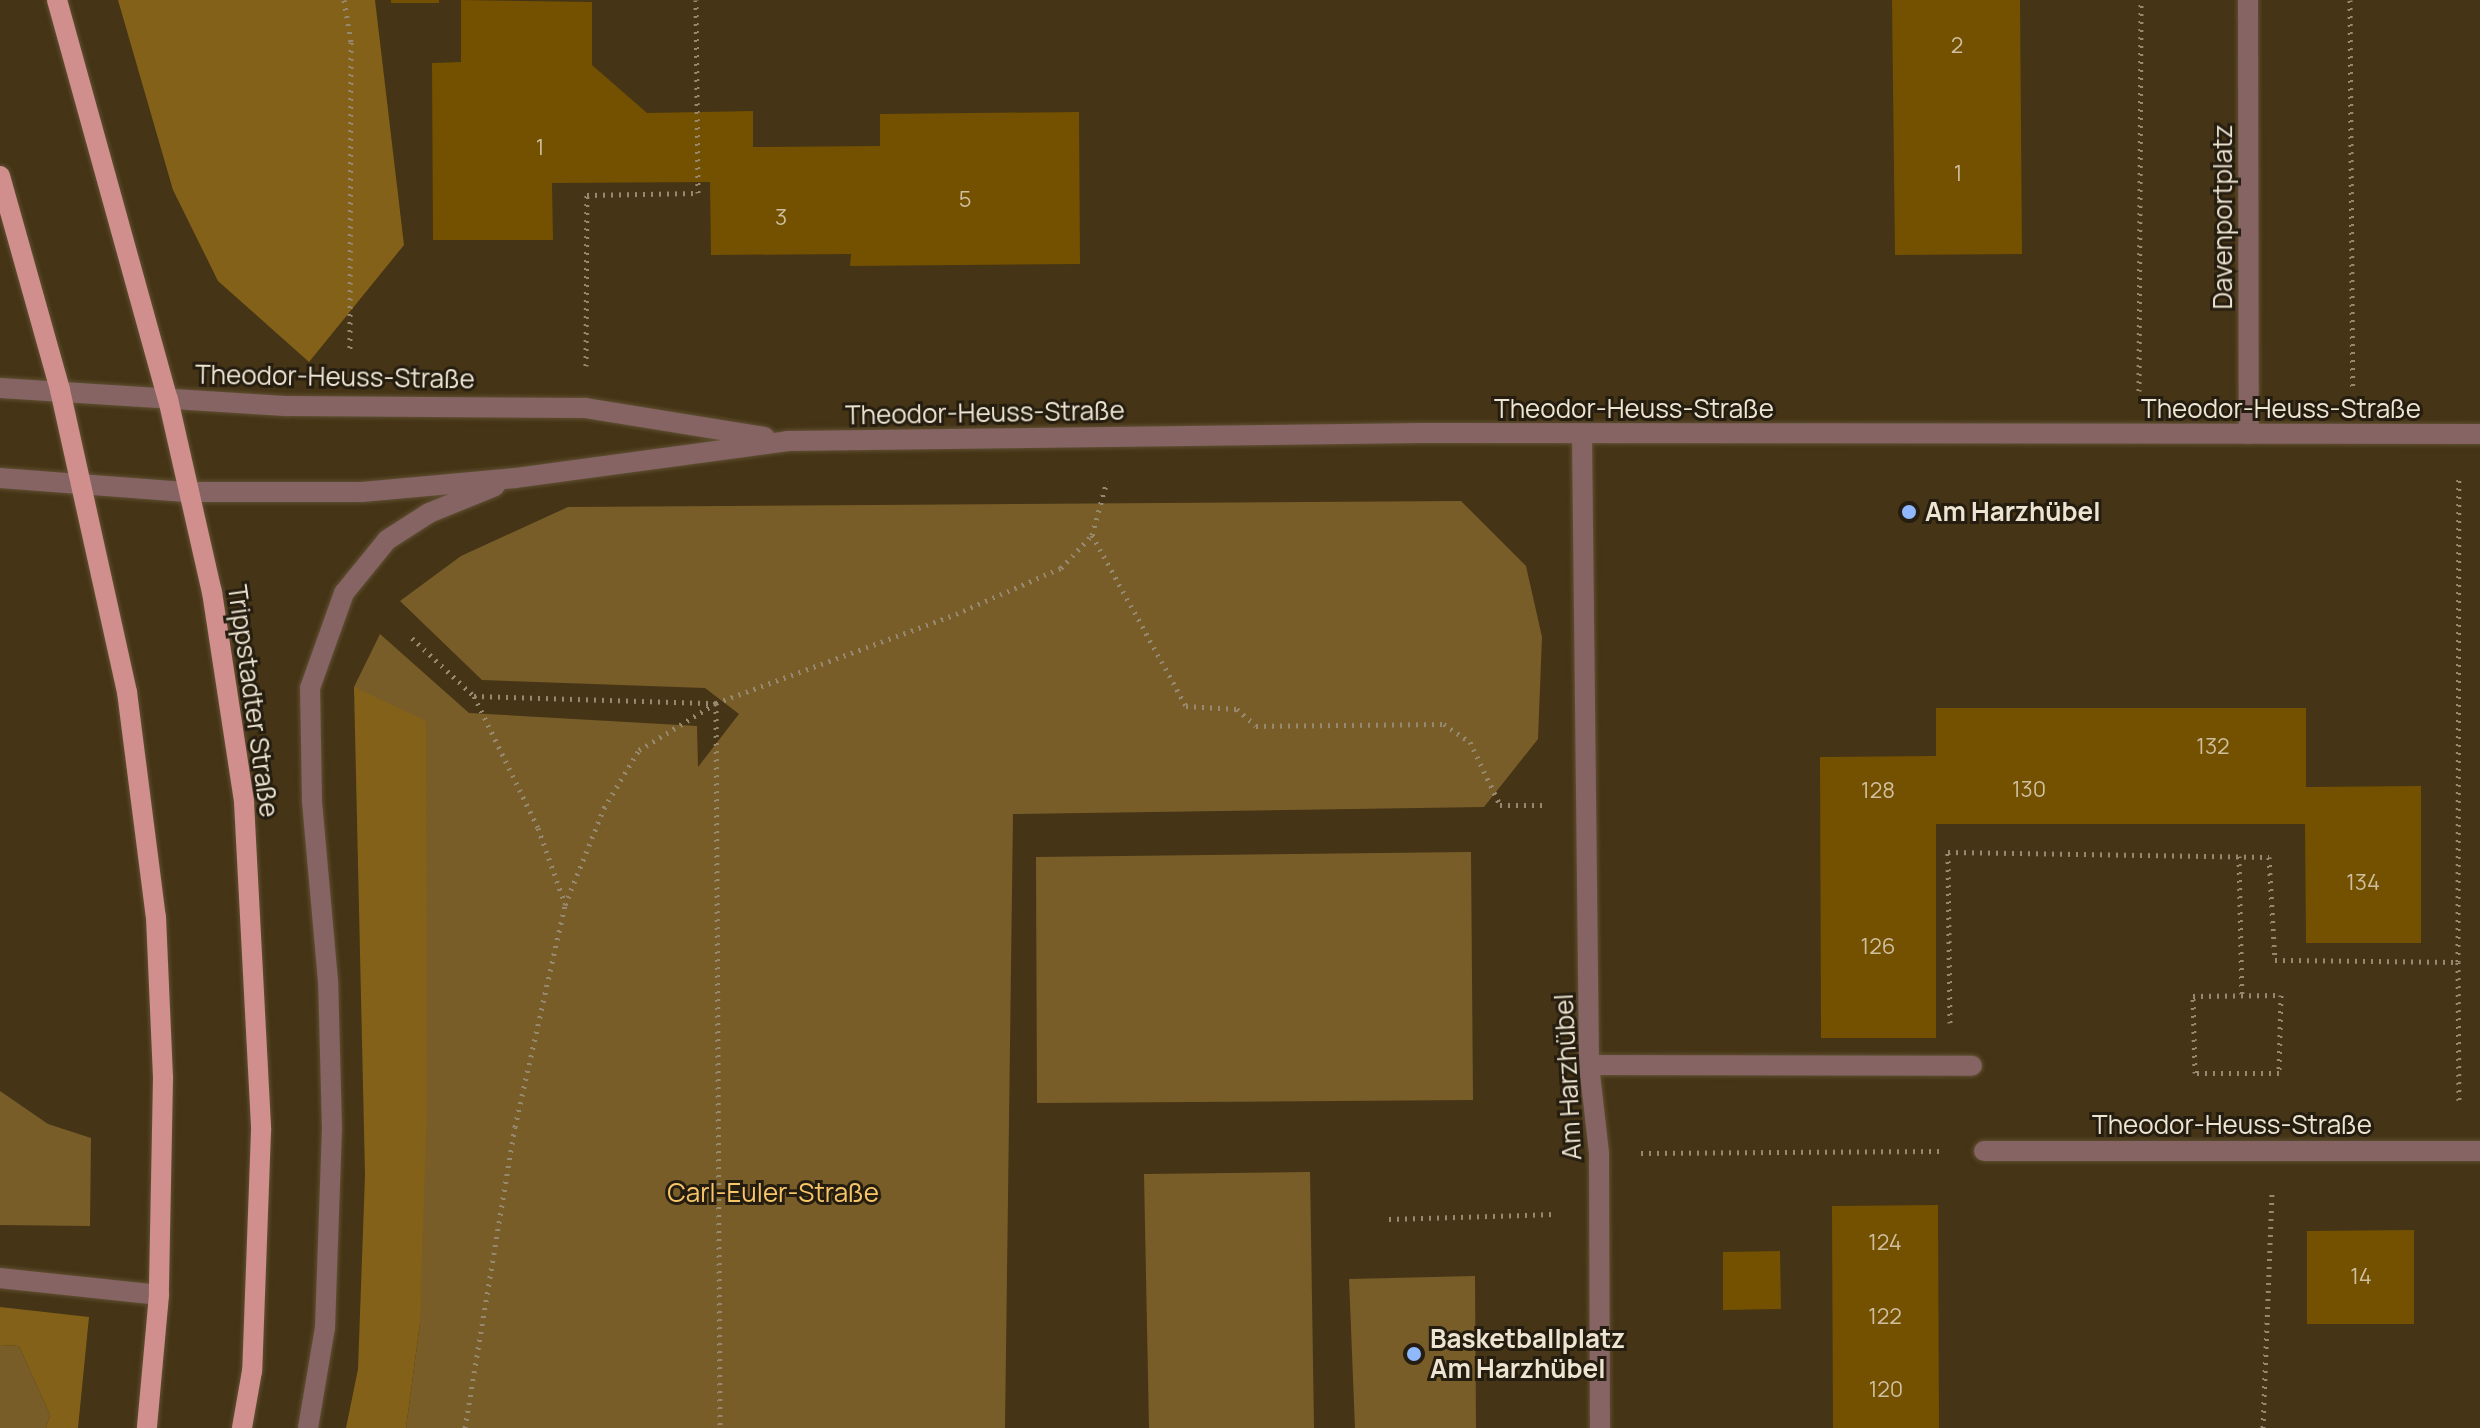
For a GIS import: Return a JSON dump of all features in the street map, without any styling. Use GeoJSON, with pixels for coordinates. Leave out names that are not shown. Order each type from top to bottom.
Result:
{"type":"FeatureCollection","features":[{"type":"Feature","properties":{"kind":"main road","name":"Trippstadter Straße"},"geometry":{"type":"LineString","coordinates":[[57,0],[168,399],[227,684],[251,895],[261,1131],[252,1371],[242,1428]]}},
{"type":"Feature","properties":{"kind":"main road"},"geometry":{"type":"LineString","coordinates":[[0,176],[60,390],[127,692],[156,917],[163,1078],[159,1295],[147,1428]]}},
{"type":"Feature","properties":{"kind":"street","name":"Davenportplatz"},"geometry":{"type":"LineString","coordinates":[[2248,0],[2249,434]]}},
{"type":"Feature","properties":{"kind":"street","name":"Theodor-Heuss-Straße"},"geometry":{"type":"LineString","coordinates":[[0,388],[288,406],[585,408],[787,441]]}},
{"type":"Feature","properties":{"kind":"street","name":"Theodor-Heuss-Straße"},"geometry":{"type":"LineString","coordinates":[[0,478],[188,492],[362,492],[515,478],[787,441],[1582,435],[2470,434]]}},
{"type":"Feature","properties":{"kind":"street","name":"Am Harzhübel"},"geometry":{"type":"LineString","coordinates":[[1582,435],[1589,1065],[1599,1212],[1600,1428]]}},
{"type":"Feature","properties":{"kind":"street"},"geometry":{"type":"LineString","coordinates":[[308,1428],[325,1328],[332,1129],[328,981],[312,800],[310,688],[344,593],[387,540],[429,513],[515,478]]}},
{"type":"Feature","properties":{"kind":"street"},"geometry":{"type":"LineString","coordinates":[[1589,1065],[1972,1066]]}},
{"type":"Feature","properties":{"kind":"street","name":"Theodor-Heuss-Straße"},"geometry":{"type":"LineString","coordinates":[[1984,1151],[2480,1151]]}},
{"type":"Feature","properties":{"kind":"street"},"geometry":{"type":"LineString","coordinates":[[0,1278],[159,1295]]}},
{"type":"Feature","properties":{"kind":"path"},"geometry":{"type":"LineString","coordinates":[[344,0],[351,42],[350,349]]}},
{"type":"Feature","properties":{"kind":"path"},"geometry":{"type":"LineString","coordinates":[[585,408],[587,195],[698,193],[696,0]]}},
{"type":"Feature","properties":{"kind":"path"},"geometry":{"type":"LineString","coordinates":[[2139,436],[2141,0]]}},
{"type":"Feature","properties":{"kind":"path"},"geometry":{"type":"LineString","coordinates":[[2350,0],[2353,433]]}},
{"type":"Feature","properties":{"kind":"path"},"geometry":{"type":"LineString","coordinates":[[2459,1151],[2458,962],[2470,434]]}},
{"type":"Feature","properties":{"kind":"path"},"geometry":{"type":"LineString","coordinates":[[465,1428],[515,1127],[565,905],[604,808],[639,750],[716,703],[956,614],[1061,568],[1092,535],[1119,437]]}},
{"type":"Feature","properties":{"kind":"path"},"geometry":{"type":"LineString","coordinates":[[1092,535],[1186,706],[1237,709],[1256,726],[1444,724],[1470,742],[1500,805],[1588,805]]}},
{"type":"Feature","properties":{"kind":"path"},"geometry":{"type":"LineString","coordinates":[[412,638],[474,696],[538,828],[565,905]]}},
{"type":"Feature","properties":{"kind":"path"},"geometry":{"type":"LineString","coordinates":[[474,696],[716,703]]}},
{"type":"Feature","properties":{"kind":"path"},"geometry":{"type":"LineString","coordinates":[[716,703],[720,1428]]}},
{"type":"Feature","properties":{"kind":"path"},"geometry":{"type":"LineString","coordinates":[[1950,1021],[1948,852],[2269,857],[2275,960],[2458,962]]}},
{"type":"Feature","properties":{"kind":"path"},"geometry":{"type":"LineString","coordinates":[[2239,856],[2242,997]]}},
{"type":"Feature","properties":{"kind":"path"},"geometry":{"type":"LineString","coordinates":[[2281,995],[2279,1073],[2195,1073],[2193,996],[2242,997],[2281,995]]}},
{"type":"Feature","properties":{"kind":"path"},"geometry":{"type":"LineString","coordinates":[[1624,1153],[1984,1151]]}},
{"type":"Feature","properties":{"kind":"path"},"geometry":{"type":"LineString","coordinates":[[2263,1428],[2271,1151]]}},
{"type":"Feature","properties":{"kind":"path"},"geometry":{"type":"LineString","coordinates":[[1389,1219],[1599,1212]]}},
{"type":"Feature","properties":{"kind":"green space","name":"Carl-Euler-Straße"},"geometry":{"type":"Polygon","coordinates":[[[1461,501],[1526,566],[1542,637],[1538,739],[1484,807],[1013,814],[1005,1428],[406,1428],[420,1323],[354,687],[380,634],[469,713],[697,726],[698,767],[739,714],[705,688],[482,680],[400,601],[461,556],[568,507],[1461,501]]]}},
{"type":"Feature","properties":{"kind":"green space"},"geometry":{"type":"Polygon","coordinates":[[[1471,852],[1473,1100],[1037,1103],[1036,857],[1471,852]]]}},
{"type":"Feature","properties":{"kind":"green space"},"geometry":{"type":"Polygon","coordinates":[[[0,1091],[48,1124],[91,1138],[90,1226],[0,1225],[0,1091]]]}},
{"type":"Feature","properties":{"kind":"green space"},"geometry":{"type":"Polygon","coordinates":[[[1310,1172],[1314,1428],[1149,1428],[1144,1174],[1310,1172]]]}},
{"type":"Feature","properties":{"kind":"green space","name":"Basketballplatz Am Harzhübel"},"geometry":{"type":"Polygon","coordinates":[[[1475,1276],[1476,1428],[1355,1428],[1349,1279],[1475,1276]]]}},
{"type":"Feature","properties":{"kind":"green space"},"geometry":{"type":"Polygon","coordinates":[[[0,1345],[19,1346],[50,1415],[46,1428],[0,1428],[0,1345]]]}},
{"type":"Feature","properties":{"kind":"shaded area"},"geometry":{"type":"Polygon","coordinates":[[[118,0],[375,0],[404,245],[309,362],[218,281],[173,190],[118,0]]]}},
{"type":"Feature","properties":{"kind":"shaded area"},"geometry":{"type":"Polygon","coordinates":[[[354,687],[426,721],[427,1107],[420,1323],[406,1428],[346,1428],[358,1369],[365,1175],[354,687]]]}},
{"type":"Feature","properties":{"kind":"shaded area"},"geometry":{"type":"Polygon","coordinates":[[[0,1307],[89,1317],[78,1428],[46,1428],[50,1415],[19,1346],[0,1345],[0,1307]]]}},
{"type":"Feature","properties":{"kind":"building"},"geometry":{"type":"Polygon","coordinates":[[[391,0],[439,0],[439,3],[391,3],[391,0]]]}},
{"type":"Feature","properties":{"kind":"building"},"geometry":{"type":"Polygon","coordinates":[[[461,0],[592,2],[592,65],[647,113],[753,111],[753,147],[880,146],[880,114],[1079,112],[1080,264],[850,266],[851,254],[711,255],[710,182],[552,183],[553,240],[433,240],[432,63],[461,62],[461,0]]]}},
{"type":"Feature","properties":{"kind":"building"},"geometry":{"type":"Polygon","coordinates":[[[1892,0],[2020,0],[2022,254],[1895,255],[1892,0]]]}},
{"type":"Feature","properties":{"kind":"building"},"geometry":{"type":"Polygon","coordinates":[[[1936,708],[2306,708],[2306,787],[2421,786],[2421,943],[2306,943],[2305,824],[1936,824],[1936,1038],[1821,1038],[1820,757],[1936,756],[1936,708]]]}},
{"type":"Feature","properties":{"kind":"building"},"geometry":{"type":"Polygon","coordinates":[[[1938,1205],[1939,1428],[1833,1428],[1832,1206],[1938,1205]]]}},
{"type":"Feature","properties":{"kind":"building"},"geometry":{"type":"Polygon","coordinates":[[[2414,1230],[2414,1324],[2307,1324],[2307,1231],[2414,1230]]]}},
{"type":"Feature","properties":{"kind":"building"},"geometry":{"type":"Polygon","coordinates":[[[1780,1251],[1781,1309],[1723,1310],[1723,1252],[1780,1251]]]}},
{"type":"Feature","properties":{"kind":"place","name":"Am Harzhübel"},"geometry":{"type":"Point","coordinates":[1909,512]}},
{"type":"Feature","properties":{"kind":"place","name":"Basketballplatz Am Harzhübel"},"geometry":{"type":"Point","coordinates":[1414,1354]}}]}
